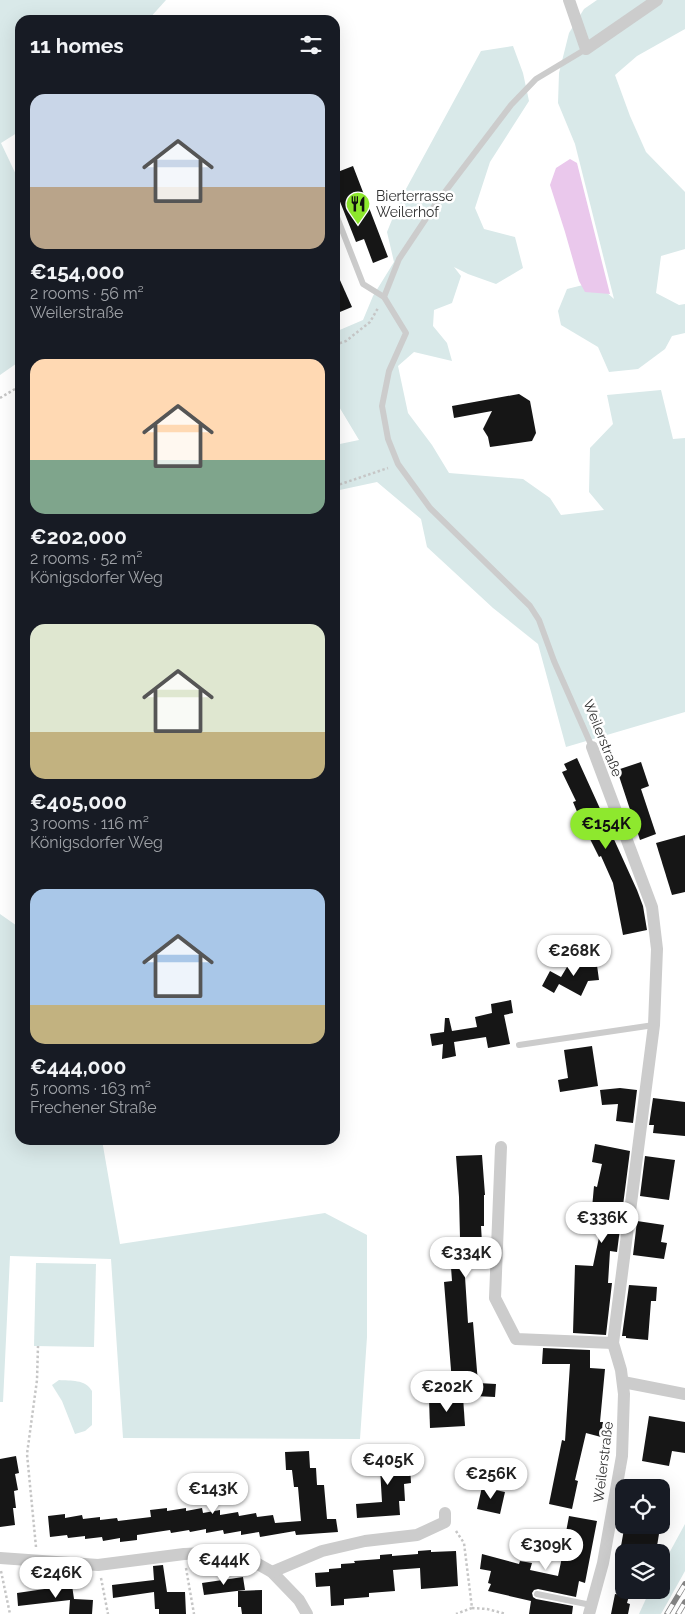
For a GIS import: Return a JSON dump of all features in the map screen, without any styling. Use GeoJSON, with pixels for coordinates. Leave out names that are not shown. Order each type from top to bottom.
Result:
{"type":"FeatureCollection","features":[{"type":"Feature","properties":{"kind":"street"},"geometry":{"type":"LineString","coordinates":[[569,0],[586,49],[657,0]]}},
{"type":"Feature","properties":{"kind":"street","name":"Weilerstraße"},"geometry":{"type":"LineString","coordinates":[[590,1610],[603,1563],[622,1456],[623,1382],[613,1342],[654,1024],[657,949],[652,907],[592,747]]}},
{"type":"Feature","properties":{"kind":"street"},"geometry":{"type":"LineString","coordinates":[[501,1147],[495,1298],[516,1339],[613,1342]]}},
{"type":"Feature","properties":{"kind":"street"},"geometry":{"type":"LineString","coordinates":[[623,1382],[685,1394]]}},
{"type":"Feature","properties":{"kind":"street"},"geometry":{"type":"LineString","coordinates":[[272,1572],[322,1551],[365,1541],[417,1535],[445,1518]]}},
{"type":"Feature","properties":{"kind":"street"},"geometry":{"type":"LineString","coordinates":[[0,1558],[98,1565],[184,1554],[227,1552],[249,1558],[272,1572],[299,1600],[307,1614]]}},
{"type":"Feature","properties":{"kind":"lane"},"geometry":{"type":"LineString","coordinates":[[340,225],[363,284],[384,297],[399,259],[435,205],[511,105],[536,79],[586,49]]}},
{"type":"Feature","properties":{"kind":"lane","name":"Weilerstraße"},"geometry":{"type":"LineString","coordinates":[[384,297],[406,333],[389,371],[382,406],[388,439],[398,464],[430,508],[530,606],[539,620],[554,661],[592,747]]}},
{"type":"Feature","properties":{"kind":"lane"},"geometry":{"type":"LineString","coordinates":[[519,1045],[654,1024]]}},
{"type":"Feature","properties":{"kind":"lane"},"geometry":{"type":"LineString","coordinates":[[537,1594],[590,1610]]}},
{"type":"Feature","properties":{"kind":"path"},"geometry":{"type":"LineString","coordinates":[[340,343],[346,341],[370,322],[384,297]]}},
{"type":"Feature","properties":{"kind":"path"},"geometry":{"type":"LineString","coordinates":[[0,398],[15,389]]}},
{"type":"Feature","properties":{"kind":"path"},"geometry":{"type":"LineString","coordinates":[[340,484],[398,464]]}},
{"type":"Feature","properties":{"kind":"path"},"geometry":{"type":"LineString","coordinates":[[38,1346],[37,1380],[27,1460],[38,1561]]}},
{"type":"Feature","properties":{"kind":"path"},"geometry":{"type":"LineString","coordinates":[[445,1518],[464,1543],[472,1608]]}},
{"type":"Feature","properties":{"kind":"path"},"geometry":{"type":"LineString","coordinates":[[184,1554],[194,1614]]}},
{"type":"Feature","properties":{"kind":"path"},"geometry":{"type":"LineString","coordinates":[[98,1565],[108,1614]]}},
{"type":"Feature","properties":{"kind":"path"},"geometry":{"type":"LineString","coordinates":[[0,1567],[10,1614]]}},
{"type":"Feature","properties":{"kind":"path"},"geometry":{"type":"LineString","coordinates":[[456,1614],[472,1608],[487,1609],[506,1614]]}},
{"type":"Feature","properties":{"kind":"shaded area"},"geometry":{"type":"Polygon","coordinates":[[[0,0],[166,0],[152,15],[15,15],[15,134],[1,143],[15,172],[15,364],[0,375],[0,0]]]}},
{"type":"Feature","properties":{"kind":"shaded area"},"geometry":{"type":"Polygon","coordinates":[[[597,0],[685,0],[685,29],[637,56],[615,75],[646,152],[685,192],[685,249],[661,256],[656,293],[679,305],[685,304],[685,333],[672,336],[665,349],[638,369],[609,372],[598,347],[561,325],[558,311],[567,289],[595,282],[614,299],[575,144],[558,103],[559,73],[569,33],[584,9],[597,0]]]}},
{"type":"Feature","properties":{"kind":"shaded area"},"geometry":{"type":"Polygon","coordinates":[[[513,46],[523,73],[529,101],[490,162],[475,208],[484,229],[515,237],[523,268],[496,284],[454,267],[461,276],[452,303],[434,310],[433,326],[447,343],[452,361],[414,352],[398,366],[408,413],[432,445],[449,473],[523,479],[550,498],[561,515],[604,510],[589,492],[590,448],[613,424],[607,395],[661,390],[673,439],[685,438],[685,712],[566,747],[538,644],[493,608],[427,547],[421,519],[377,482],[340,490],[340,444],[359,440],[340,408],[340,330],[363,320],[373,296],[394,262],[387,232],[400,200],[481,51],[513,46]]]}},
{"type":"Feature","properties":{"kind":"shaded area"},"geometry":{"type":"Polygon","coordinates":[[[570,159],[577,163],[610,294],[585,292],[579,281],[550,185],[556,168],[570,159]]]}},
{"type":"Feature","properties":{"kind":"shaded area"},"geometry":{"type":"Polygon","coordinates":[[[0,914],[15,924],[15,1145],[103,1145],[120,1244],[325,1213],[367,1235],[367,1337],[360,1439],[123,1438],[111,1259],[10,1256],[3,1402],[0,1402],[0,914]]]}},
{"type":"Feature","properties":{"kind":"shaded area"},"geometry":{"type":"Polygon","coordinates":[[[36,1263],[96,1264],[94,1347],[34,1346],[36,1263]]]}},
{"type":"Feature","properties":{"kind":"shaded area"},"geometry":{"type":"Polygon","coordinates":[[[59,1380],[86,1384],[92,1391],[92,1425],[85,1431],[75,1434],[62,1401],[52,1385],[59,1380]]]}},
{"type":"Feature","properties":{"kind":"shaded area"},"geometry":{"type":"Polygon","coordinates":[[[685,1524],[685,1571],[670,1598],[670,1552],[685,1524]]]}},
{"type":"Feature","properties":{"kind":"shaded area"},"geometry":{"type":"Polygon","coordinates":[[[646,1599],[669,1599],[661,1614],[639,1614],[646,1599]]]}},
{"type":"Feature","properties":{"kind":"building"},"geometry":{"type":"Polygon","coordinates":[[[353,166],[388,257],[373,263],[364,239],[356,242],[340,202],[340,171],[353,166]]]}},
{"type":"Feature","properties":{"kind":"building"},"geometry":{"type":"Polygon","coordinates":[[[340,280],[352,307],[340,312],[340,280]]]}},
{"type":"Feature","properties":{"kind":"building"},"geometry":{"type":"Polygon","coordinates":[[[519,394],[530,401],[536,433],[532,441],[490,447],[488,437],[483,429],[492,411],[454,418],[452,406],[519,394]]]}},
{"type":"Feature","properties":{"kind":"building"},"geometry":{"type":"Polygon","coordinates":[[[577,758],[637,890],[643,906],[647,930],[623,935],[613,883],[601,856],[599,857],[580,819],[573,802],[576,801],[562,772],[567,770],[564,764],[577,758]]]}},
{"type":"Feature","properties":{"kind":"building"},"geometry":{"type":"Polygon","coordinates":[[[641,762],[649,786],[641,789],[656,834],[640,840],[617,770],[641,762]]]}},
{"type":"Feature","properties":{"kind":"building"},"geometry":{"type":"Polygon","coordinates":[[[685,835],[685,892],[672,895],[656,843],[685,835]]]}},
{"type":"Feature","properties":{"kind":"building"},"geometry":{"type":"Polygon","coordinates":[[[596,958],[599,980],[588,981],[581,996],[559,984],[554,993],[542,986],[550,971],[561,977],[570,962],[596,958]]]}},
{"type":"Feature","properties":{"kind":"building"},"geometry":{"type":"Polygon","coordinates":[[[511,1000],[513,1013],[504,1015],[510,1044],[488,1048],[486,1037],[454,1042],[456,1056],[442,1059],[443,1044],[432,1046],[430,1034],[444,1032],[445,1018],[449,1018],[452,1031],[477,1027],[475,1017],[492,1013],[491,1004],[511,1000]]]}},
{"type":"Feature","properties":{"kind":"building"},"geometry":{"type":"Polygon","coordinates":[[[592,1046],[598,1086],[560,1092],[558,1080],[568,1078],[564,1050],[592,1046]]]}},
{"type":"Feature","properties":{"kind":"building"},"geometry":{"type":"Polygon","coordinates":[[[620,1088],[637,1090],[633,1123],[616,1121],[618,1104],[602,1105],[600,1090],[620,1088]]]}},
{"type":"Feature","properties":{"kind":"building"},"geometry":{"type":"Polygon","coordinates":[[[653,1098],[685,1102],[685,1136],[653,1133],[654,1125],[649,1125],[653,1098]]]}},
{"type":"Feature","properties":{"kind":"building"},"geometry":{"type":"Polygon","coordinates":[[[595,1144],[630,1151],[617,1252],[610,1251],[608,1283],[612,1283],[606,1335],[573,1333],[575,1265],[593,1266],[605,1209],[592,1208],[594,1186],[597,1187],[602,1164],[592,1162],[595,1144]]]}},
{"type":"Feature","properties":{"kind":"building"},"geometry":{"type":"Polygon","coordinates":[[[482,1155],[485,1195],[484,1226],[481,1226],[483,1260],[464,1261],[468,1323],[473,1322],[478,1383],[496,1384],[495,1397],[453,1395],[444,1282],[452,1281],[449,1239],[460,1238],[456,1156],[482,1155]]]}},
{"type":"Feature","properties":{"kind":"building"},"geometry":{"type":"Polygon","coordinates":[[[645,1156],[675,1160],[669,1200],[640,1196],[645,1156]]]}},
{"type":"Feature","properties":{"kind":"building"},"geometry":{"type":"Polygon","coordinates":[[[637,1221],[664,1225],[661,1242],[667,1243],[664,1259],[633,1255],[637,1221]]]}},
{"type":"Feature","properties":{"kind":"building"},"geometry":{"type":"Polygon","coordinates":[[[629,1285],[657,1287],[656,1301],[651,1301],[648,1340],[622,1336],[629,1285]]]}},
{"type":"Feature","properties":{"kind":"building"},"geometry":{"type":"Polygon","coordinates":[[[543,1348],[590,1350],[590,1368],[605,1369],[600,1422],[603,1422],[601,1437],[586,1433],[575,1480],[578,1481],[572,1509],[549,1504],[562,1440],[565,1441],[570,1364],[542,1364],[543,1348]]]}},
{"type":"Feature","properties":{"kind":"building"},"geometry":{"type":"Polygon","coordinates":[[[463,1397],[465,1426],[430,1428],[429,1399],[463,1397]]]}},
{"type":"Feature","properties":{"kind":"building"},"geometry":{"type":"Polygon","coordinates":[[[649,1416],[685,1422],[685,1453],[672,1451],[669,1466],[642,1461],[649,1416]]]}},
{"type":"Feature","properties":{"kind":"building"},"geometry":{"type":"Polygon","coordinates":[[[398,1448],[399,1467],[410,1466],[411,1483],[404,1484],[405,1501],[399,1501],[400,1515],[357,1518],[356,1504],[382,1502],[380,1468],[376,1468],[375,1449],[398,1448]]]}},
{"type":"Feature","properties":{"kind":"building"},"geometry":{"type":"Polygon","coordinates":[[[309,1451],[310,1468],[316,1468],[317,1485],[324,1485],[327,1519],[336,1519],[338,1532],[296,1535],[295,1531],[260,1537],[259,1532],[241,1535],[241,1531],[224,1534],[223,1530],[206,1533],[206,1529],[171,1533],[170,1530],[137,1535],[137,1540],[120,1542],[120,1538],[103,1541],[102,1537],[85,1539],[85,1536],[68,1538],[67,1535],[50,1537],[48,1516],[65,1514],[65,1518],[82,1515],[83,1519],[100,1517],[100,1520],[117,1518],[118,1521],[151,1517],[150,1510],[167,1508],[167,1511],[186,1508],[186,1511],[202,1508],[203,1513],[220,1510],[220,1515],[238,1512],[239,1516],[256,1513],[257,1517],[273,1515],[275,1523],[301,1521],[298,1487],[294,1487],[292,1470],[286,1470],[285,1452],[309,1451]]]}},
{"type":"Feature","properties":{"kind":"building"},"geometry":{"type":"Polygon","coordinates":[[[16,1456],[19,1473],[15,1474],[18,1490],[14,1491],[15,1525],[0,1527],[0,1459],[16,1456]]]}},
{"type":"Feature","properties":{"kind":"building"},"geometry":{"type":"Polygon","coordinates":[[[482,1487],[505,1492],[500,1514],[477,1509],[482,1487]]]}},
{"type":"Feature","properties":{"kind":"building"},"geometry":{"type":"Polygon","coordinates":[[[569,1516],[597,1521],[585,1583],[579,1581],[576,1597],[538,1589],[532,1593],[536,1599],[573,1606],[572,1614],[529,1614],[531,1601],[488,1591],[491,1584],[488,1583],[491,1571],[480,1569],[482,1554],[519,1564],[520,1561],[532,1563],[530,1570],[558,1576],[569,1516]]]}},
{"type":"Feature","properties":{"kind":"building"},"geometry":{"type":"Polygon","coordinates":[[[623,1534],[659,1534],[657,1544],[621,1544],[623,1534]]]}},
{"type":"Feature","properties":{"kind":"building"},"geometry":{"type":"Polygon","coordinates":[[[431,1550],[431,1552],[456,1551],[458,1586],[421,1589],[420,1568],[393,1570],[395,1591],[369,1593],[369,1597],[344,1599],[344,1605],[331,1606],[330,1586],[316,1587],[315,1573],[329,1572],[329,1569],[341,1568],[341,1564],[380,1559],[380,1555],[418,1554],[418,1551],[431,1550]]]}},
{"type":"Feature","properties":{"kind":"building"},"geometry":{"type":"Polygon","coordinates":[[[163,1565],[167,1592],[185,1592],[186,1614],[159,1614],[159,1609],[155,1609],[154,1592],[113,1598],[112,1585],[154,1580],[153,1566],[163,1565]]]}},
{"type":"Feature","properties":{"kind":"building"},"geometry":{"type":"Polygon","coordinates":[[[243,1577],[245,1590],[204,1595],[202,1583],[243,1577]]]}},
{"type":"Feature","properties":{"kind":"building"},"geometry":{"type":"Polygon","coordinates":[[[72,1585],[74,1599],[93,1600],[92,1614],[69,1614],[70,1600],[18,1606],[17,1593],[72,1585]]]}},
{"type":"Feature","properties":{"kind":"building"},"geometry":{"type":"Polygon","coordinates":[[[262,1590],[262,1614],[242,1614],[241,1607],[238,1607],[238,1591],[262,1590]]]}},
{"type":"Feature","properties":{"kind":"building"},"geometry":{"type":"Polygon","coordinates":[[[615,1594],[615,1599],[628,1599],[627,1603],[630,1604],[628,1614],[611,1614],[615,1594]]]}},
{"type":"Feature","properties":{"kind":"railway"},"geometry":{"type":"LineString","coordinates":[[667,1614],[685,1584]]}},
{"type":"Feature","properties":{"kind":"railway"},"geometry":{"type":"LineString","coordinates":[[678,1614],[685,1602]]}},
{"type":"Feature","properties":{"kind":"place","name":"Bierterrasse Weilerhof"},"geometry":{"type":"Point","coordinates":[358,225]}}]}
